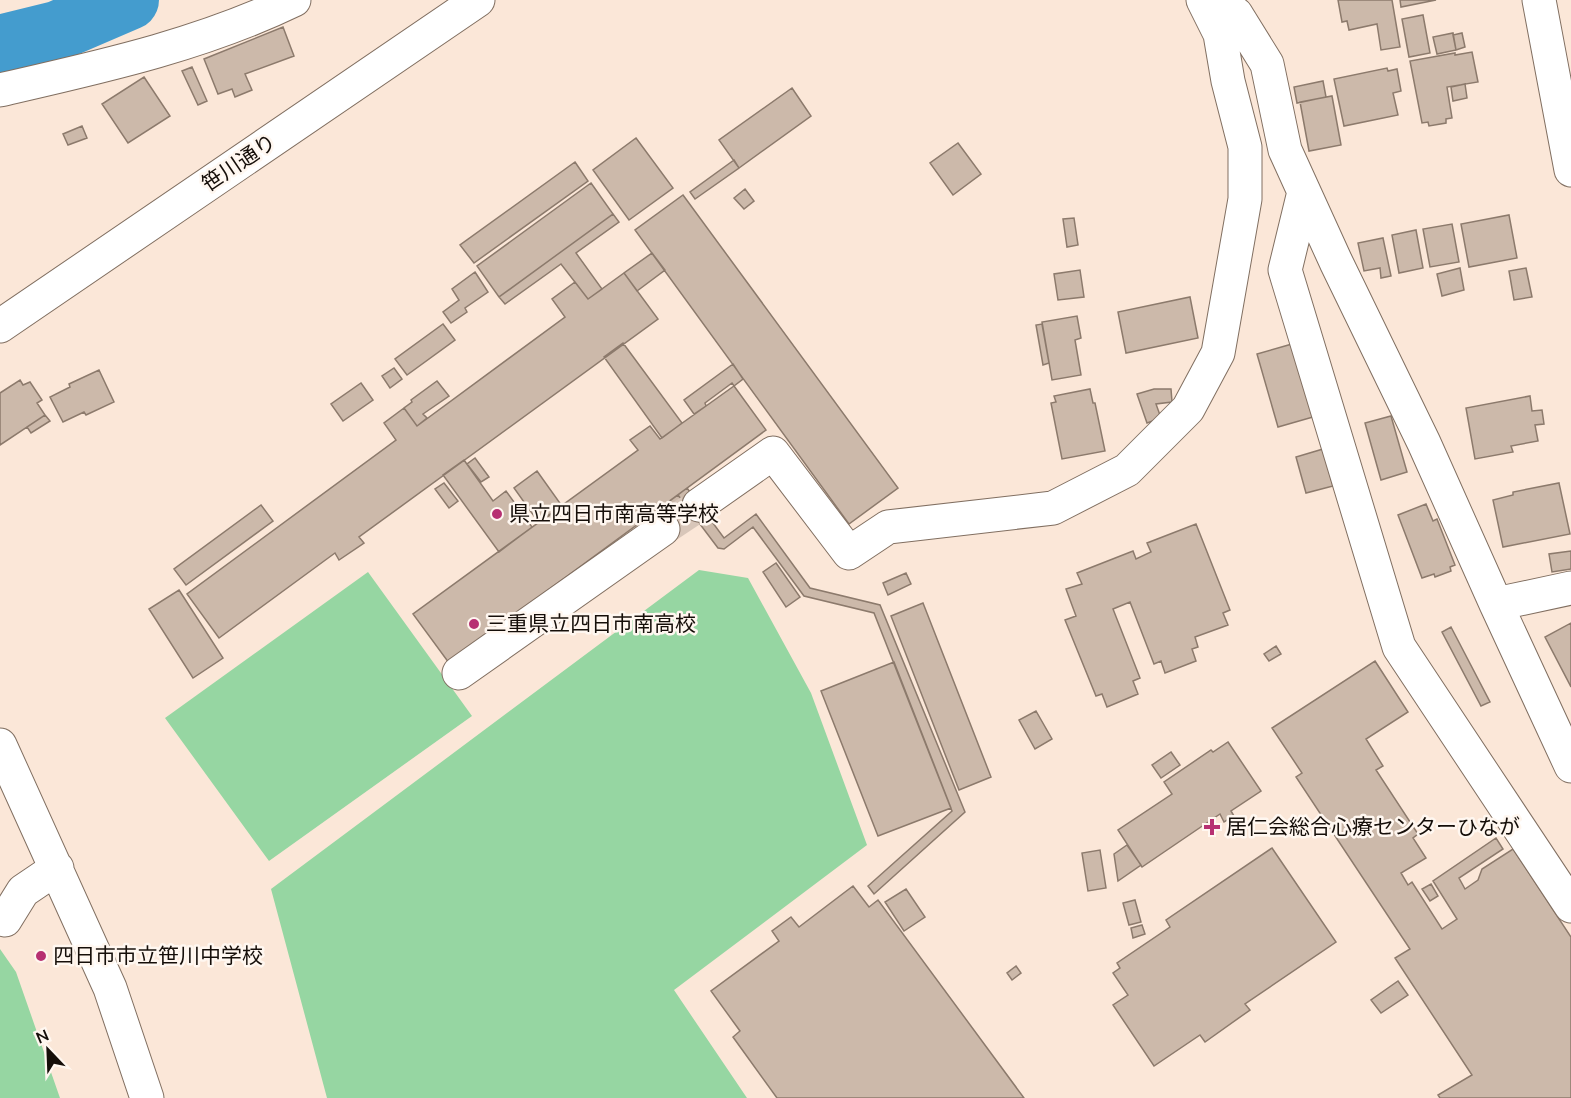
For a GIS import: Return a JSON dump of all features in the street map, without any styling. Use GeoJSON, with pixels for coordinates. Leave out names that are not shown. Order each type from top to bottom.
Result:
{"type":"FeatureCollection","features":[{"type":"Feature","properties":{"kind":"street"},"geometry":{"type":"LineString","coordinates":[[0,90],[136,58],[205,36],[294,0]]}},
{"type":"Feature","properties":{"kind":"street","name":"笹川通り"},"geometry":{"type":"LineString","coordinates":[[0,326],[478,0]]}},
{"type":"Feature","properties":{"kind":"street"},"geometry":{"type":"LineString","coordinates":[[699,505],[773,453],[849,553],[888,527],[1053,508],[1127,470],[1188,409],[1218,353],[1245,199],[1245,147],[1220,34],[1203,0]]}},
{"type":"Feature","properties":{"kind":"street"},"geometry":{"type":"LineString","coordinates":[[1215,0],[1236,14],[1268,64],[1285,150],[1336,262],[1424,443],[1571,766]]}},
{"type":"Feature","properties":{"kind":"street"},"geometry":{"type":"LineString","coordinates":[[1539,0],[1571,170]]}},
{"type":"Feature","properties":{"kind":"street"},"geometry":{"type":"LineString","coordinates":[[1304,192],[1285,270],[1399,647],[1571,906]]}},
{"type":"Feature","properties":{"kind":"street"},"geometry":{"type":"LineString","coordinates":[[459,673],[663,530]]}},
{"type":"Feature","properties":{"kind":"street"},"geometry":{"type":"LineString","coordinates":[[1496,604],[1571,588]]}},
{"type":"Feature","properties":{"kind":"street"},"geometry":{"type":"LineString","coordinates":[[0,745],[110,988],[147,1098]]}},
{"type":"Feature","properties":{"kind":"street"},"geometry":{"type":"LineString","coordinates":[[5,920],[22,891],[57,868]]}},
{"type":"Feature","properties":{"kind":"green space"},"geometry":{"type":"Polygon","coordinates":[[[699,570],[748,578],[811,693],[867,845],[674,990],[747,1098],[327,1098],[271,889],[699,570]]]}},
{"type":"Feature","properties":{"kind":"green space"},"geometry":{"type":"Polygon","coordinates":[[[368,572],[472,716],[269,861],[165,718],[368,572]]]}},
{"type":"Feature","properties":{"kind":"green space"},"geometry":{"type":"Polygon","coordinates":[[[0,949],[16,972],[60,1098],[0,1098],[0,949]]]}},
{"type":"Feature","properties":{"kind":"building"},"geometry":{"type":"Polygon","coordinates":[[[1338,0],[1392,0],[1400,47],[1381,50],[1377,24],[1349,30],[1347,21],[1342,22],[1338,0]]]}},
{"type":"Feature","properties":{"kind":"building"},"geometry":{"type":"Polygon","coordinates":[[[1400,0],[1436,0],[1401,7],[1400,0]]]}},
{"type":"Feature","properties":{"kind":"building"},"geometry":{"type":"Polygon","coordinates":[[[1423,15],[1430,53],[1409,57],[1402,19],[1423,15]]]}},
{"type":"Feature","properties":{"kind":"building"},"geometry":{"type":"Polygon","coordinates":[[[283,27],[294,56],[245,74],[252,90],[235,97],[232,89],[218,94],[204,59],[283,27]]]}},
{"type":"Feature","properties":{"kind":"building"},"geometry":{"type":"Polygon","coordinates":[[[1453,33],[1456,50],[1437,54],[1433,37],[1453,33]]]}},
{"type":"Feature","properties":{"kind":"building"},"geometry":{"type":"Polygon","coordinates":[[[1462,33],[1465,47],[1456,50],[1453,35],[1462,33]]]}},
{"type":"Feature","properties":{"kind":"building"},"geometry":{"type":"Polygon","coordinates":[[[1472,52],[1478,82],[1447,87],[1452,118],[1446,119],[1446,123],[1429,126],[1428,122],[1422,123],[1410,61],[1472,52]]]}},
{"type":"Feature","properties":{"kind":"building"},"geometry":{"type":"Polygon","coordinates":[[[192,67],[207,101],[198,105],[182,71],[192,67]]]}},
{"type":"Feature","properties":{"kind":"building"},"geometry":{"type":"Polygon","coordinates":[[[1387,68],[1388,71],[1397,69],[1401,91],[1393,93],[1398,115],[1344,126],[1334,79],[1387,68]]]}},
{"type":"Feature","properties":{"kind":"building"},"geometry":{"type":"Polygon","coordinates":[[[144,77],[170,116],[128,143],[102,104],[144,77]]]}},
{"type":"Feature","properties":{"kind":"building"},"geometry":{"type":"Polygon","coordinates":[[[1323,81],[1326,97],[1297,103],[1294,87],[1323,81]]]}},
{"type":"Feature","properties":{"kind":"building"},"geometry":{"type":"Polygon","coordinates":[[[1465,84],[1467,98],[1453,101],[1451,87],[1465,84]]]}},
{"type":"Feature","properties":{"kind":"building"},"geometry":{"type":"Polygon","coordinates":[[[792,88],[811,116],[739,168],[719,140],[792,88]]]}},
{"type":"Feature","properties":{"kind":"building"},"geometry":{"type":"Polygon","coordinates":[[[1332,96],[1341,145],[1309,151],[1300,102],[1332,96]]]}},
{"type":"Feature","properties":{"kind":"building"},"geometry":{"type":"Polygon","coordinates":[[[82,126],[87,138],[68,145],[63,134],[82,126]]]}},
{"type":"Feature","properties":{"kind":"building"},"geometry":{"type":"Polygon","coordinates":[[[636,138],[673,188],[629,220],[593,170],[636,138]]]}},
{"type":"Feature","properties":{"kind":"building"},"geometry":{"type":"Polygon","coordinates":[[[958,143],[981,174],[953,195],[930,163],[958,143]]]}},
{"type":"Feature","properties":{"kind":"building"},"geometry":{"type":"Polygon","coordinates":[[[734,160],[739,168],[695,199],[690,192],[734,160]]]}},
{"type":"Feature","properties":{"kind":"building"},"geometry":{"type":"Polygon","coordinates":[[[575,162],[588,181],[474,263],[460,245],[575,162]]]}},
{"type":"Feature","properties":{"kind":"building"},"geometry":{"type":"Polygon","coordinates":[[[591,183],[613,214],[499,297],[477,266],[591,183]]]}},
{"type":"Feature","properties":{"kind":"building"},"geometry":{"type":"Polygon","coordinates":[[[745,189],[754,201],[744,209],[734,198],[745,189]]]}},
{"type":"Feature","properties":{"kind":"building"},"geometry":{"type":"Polygon","coordinates":[[[683,195],[898,488],[849,524],[635,230],[683,195]]]}},
{"type":"Feature","properties":{"kind":"building"},"geometry":{"type":"Polygon","coordinates":[[[613,214],[619,222],[576,253],[602,289],[588,299],[561,264],[505,304],[499,297],[613,214]]]}},
{"type":"Feature","properties":{"kind":"building"},"geometry":{"type":"Polygon","coordinates":[[[1509,215],[1517,258],[1469,267],[1461,224],[1509,215]]]}},
{"type":"Feature","properties":{"kind":"building"},"geometry":{"type":"Polygon","coordinates":[[[1074,218],[1078,245],[1067,247],[1063,219],[1074,218]]]}},
{"type":"Feature","properties":{"kind":"building"},"geometry":{"type":"Polygon","coordinates":[[[1452,224],[1459,262],[1430,267],[1423,229],[1452,224]]]}},
{"type":"Feature","properties":{"kind":"building"},"geometry":{"type":"Polygon","coordinates":[[[1416,230],[1423,268],[1399,273],[1392,235],[1416,230]]]}},
{"type":"Feature","properties":{"kind":"building"},"geometry":{"type":"Polygon","coordinates":[[[1383,238],[1391,276],[1381,278],[1380,268],[1364,271],[1358,243],[1383,238]]]}},
{"type":"Feature","properties":{"kind":"building"},"geometry":{"type":"Polygon","coordinates":[[[652,253],[665,270],[637,291],[624,273],[652,253]]]}},
{"type":"Feature","properties":{"kind":"building"},"geometry":{"type":"Polygon","coordinates":[[[1460,268],[1464,290],[1442,296],[1437,274],[1460,268]]]}},
{"type":"Feature","properties":{"kind":"building"},"geometry":{"type":"Polygon","coordinates":[[[1526,268],[1532,297],[1514,300],[1509,271],[1526,268]]]}},
{"type":"Feature","properties":{"kind":"building"},"geometry":{"type":"Polygon","coordinates":[[[1080,270],[1084,297],[1058,300],[1054,274],[1080,270]]]}},
{"type":"Feature","properties":{"kind":"building"},"geometry":{"type":"Polygon","coordinates":[[[475,272],[488,292],[465,308],[467,312],[451,323],[443,312],[459,300],[452,289],[475,272]]]}},
{"type":"Feature","properties":{"kind":"building"},"geometry":{"type":"Polygon","coordinates":[[[624,273],[658,319],[359,537],[364,543],[339,560],[335,553],[219,638],[187,594],[396,440],[384,423],[404,408],[417,426],[565,317],[552,299],[575,282],[588,299],[624,273]]]}},
{"type":"Feature","properties":{"kind":"building"},"geometry":{"type":"Polygon","coordinates":[[[1190,297],[1198,338],[1126,353],[1118,312],[1190,297]]]}},
{"type":"Feature","properties":{"kind":"building"},"geometry":{"type":"Polygon","coordinates":[[[1077,316],[1081,338],[1075,340],[1081,375],[1052,380],[1042,322],[1077,316]]]}},
{"type":"Feature","properties":{"kind":"building"},"geometry":{"type":"Polygon","coordinates":[[[443,324],[455,340],[407,375],[395,359],[443,324]]]}},
{"type":"Feature","properties":{"kind":"building"},"geometry":{"type":"Polygon","coordinates":[[[1042,324],[1049,363],[1043,365],[1036,325],[1042,324]]]}},
{"type":"Feature","properties":{"kind":"building"},"geometry":{"type":"Polygon","coordinates":[[[623,343],[682,423],[662,438],[604,357],[623,343]]]}},
{"type":"Feature","properties":{"kind":"building"},"geometry":{"type":"Polygon","coordinates":[[[1292,344],[1313,417],[1278,427],[1257,354],[1292,344]]]}},
{"type":"Feature","properties":{"kind":"building"},"geometry":{"type":"Polygon","coordinates":[[[733,364],[743,379],[734,386],[732,383],[694,414],[684,400],[733,364]]]}},
{"type":"Feature","properties":{"kind":"building"},"geometry":{"type":"Polygon","coordinates":[[[394,368],[402,379],[390,388],[382,376],[394,368]]]}},
{"type":"Feature","properties":{"kind":"building"},"geometry":{"type":"Polygon","coordinates":[[[99,370],[114,402],[86,415],[84,412],[63,422],[50,397],[70,387],[69,384],[99,370]]]}},
{"type":"Feature","properties":{"kind":"building"},"geometry":{"type":"Polygon","coordinates":[[[20,380],[23,385],[30,382],[42,400],[37,403],[45,415],[0,445],[0,393],[20,380]]]}},
{"type":"Feature","properties":{"kind":"building"},"geometry":{"type":"Polygon","coordinates":[[[437,381],[449,396],[423,414],[427,418],[417,426],[404,408],[437,381]]]}},
{"type":"Feature","properties":{"kind":"building"},"geometry":{"type":"Polygon","coordinates":[[[361,383],[373,400],[343,421],[331,404],[361,383]]]}},
{"type":"Feature","properties":{"kind":"building"},"geometry":{"type":"Polygon","coordinates":[[[734,386],[766,430],[449,663],[413,614],[638,450],[630,440],[650,426],[660,439],[734,386]]]}},
{"type":"Feature","properties":{"kind":"building"},"geometry":{"type":"Polygon","coordinates":[[[1090,389],[1105,451],[1062,459],[1051,403],[1056,402],[1054,396],[1090,389]]]}},
{"type":"Feature","properties":{"kind":"building"},"geometry":{"type":"Polygon","coordinates":[[[1154,389],[1171,389],[1172,402],[1156,404],[1161,418],[1147,423],[1137,394],[1154,389]]]}},
{"type":"Feature","properties":{"kind":"building"},"geometry":{"type":"Polygon","coordinates":[[[1530,396],[1532,411],[1542,410],[1544,424],[1535,425],[1538,441],[1511,446],[1513,452],[1475,459],[1466,408],[1530,396]]]}},
{"type":"Feature","properties":{"kind":"building"},"geometry":{"type":"Polygon","coordinates":[[[45,415],[50,421],[31,433],[27,427],[45,415]]]}},
{"type":"Feature","properties":{"kind":"building"},"geometry":{"type":"Polygon","coordinates":[[[1391,416],[1407,472],[1381,480],[1365,423],[1391,416]]]}},
{"type":"Feature","properties":{"kind":"building"},"geometry":{"type":"Polygon","coordinates":[[[1323,449],[1333,486],[1306,493],[1296,457],[1323,449]]]}},
{"type":"Feature","properties":{"kind":"building"},"geometry":{"type":"Polygon","coordinates":[[[475,458],[489,477],[481,482],[467,464],[475,458]]]}},
{"type":"Feature","properties":{"kind":"building","name":"県立四日市南高等学校"},"geometry":{"type":"Polygon","coordinates":[[[464,460],[493,501],[506,491],[532,527],[499,552],[443,475],[464,460]]]}},
{"type":"Feature","properties":{"kind":"building"},"geometry":{"type":"Polygon","coordinates":[[[537,471],[562,506],[539,523],[514,488],[537,471]]]}},
{"type":"Feature","properties":{"kind":"building"},"geometry":{"type":"Polygon","coordinates":[[[444,483],[458,501],[449,508],[435,489],[444,483]]]}},
{"type":"Feature","properties":{"kind":"building"},"geometry":{"type":"Polygon","coordinates":[[[1559,483],[1570,534],[1503,547],[1493,500],[1513,495],[1513,492],[1559,483]]]}},
{"type":"Feature","properties":{"kind":"building"},"geometry":{"type":"Polygon","coordinates":[[[687,488],[724,538],[756,514],[810,588],[880,605],[965,812],[874,894],[868,886],[952,811],[874,613],[804,596],[753,527],[724,549],[718,548],[678,495],[687,488]]]}},
{"type":"Feature","properties":{"kind":"building"},"geometry":{"type":"Polygon","coordinates":[[[678,495],[697,522],[671,541],[652,514],[678,495]]]}},
{"type":"Feature","properties":{"kind":"building"},"geometry":{"type":"Polygon","coordinates":[[[1426,504],[1433,521],[1437,519],[1455,565],[1450,567],[1451,571],[1435,577],[1434,574],[1422,578],[1398,515],[1426,504]]]}},
{"type":"Feature","properties":{"kind":"building"},"geometry":{"type":"Polygon","coordinates":[[[261,505],[273,521],[186,585],[174,569],[261,505]]]}},
{"type":"Feature","properties":{"kind":"building"},"geometry":{"type":"Polygon","coordinates":[[[1196,524],[1230,610],[1223,613],[1228,625],[1195,637],[1198,647],[1192,649],[1196,661],[1165,673],[1161,661],[1154,664],[1130,602],[1113,609],[1140,678],[1133,681],[1138,694],[1107,707],[1102,694],[1096,696],[1065,620],[1076,616],[1066,589],[1082,584],[1077,573],[1133,551],[1136,559],[1151,552],[1147,543],[1196,524]]]}},
{"type":"Feature","properties":{"kind":"building"},"geometry":{"type":"Polygon","coordinates":[[[1571,551],[1571,569],[1552,572],[1549,554],[1571,551]]]}},
{"type":"Feature","properties":{"kind":"building"},"geometry":{"type":"Polygon","coordinates":[[[776,563],[800,597],[786,607],[763,572],[776,563]]]}},
{"type":"Feature","properties":{"kind":"building"},"geometry":{"type":"Polygon","coordinates":[[[906,573],[911,584],[888,595],[883,583],[906,573]]]}},
{"type":"Feature","properties":{"kind":"building"},"geometry":{"type":"Polygon","coordinates":[[[179,590],[223,658],[193,678],[149,609],[179,590]]]}},
{"type":"Feature","properties":{"kind":"building"},"geometry":{"type":"Polygon","coordinates":[[[923,603],[991,777],[959,790],[891,616],[923,603]]]}},
{"type":"Feature","properties":{"kind":"building"},"geometry":{"type":"Polygon","coordinates":[[[1571,623],[1571,687],[1545,637],[1571,623]]]}},
{"type":"Feature","properties":{"kind":"building"},"geometry":{"type":"Polygon","coordinates":[[[1451,627],[1490,702],[1481,706],[1442,632],[1451,627]]]}},
{"type":"Feature","properties":{"kind":"building"},"geometry":{"type":"Polygon","coordinates":[[[1276,646],[1281,654],[1269,661],[1264,654],[1276,646]]]}},
{"type":"Feature","properties":{"kind":"building"},"geometry":{"type":"Polygon","coordinates":[[[1375,661],[1408,712],[1366,739],[1383,766],[1376,770],[1418,834],[1413,838],[1426,858],[1401,873],[1408,885],[1412,882],[1442,929],[1457,919],[1433,881],[1496,838],[1503,849],[1459,878],[1465,889],[1478,880],[1482,869],[1513,849],[1571,937],[1571,1098],[1440,1098],[1438,1095],[1472,1075],[1395,958],[1410,949],[1296,777],[1302,773],[1272,728],[1375,661]]]}},
{"type":"Feature","properties":{"kind":"building"},"geometry":{"type":"Polygon","coordinates":[[[894,662],[951,808],[878,836],[821,691],[894,662]]]}},
{"type":"Feature","properties":{"kind":"building"},"geometry":{"type":"Polygon","coordinates":[[[1036,711],[1052,739],[1035,749],[1019,720],[1036,711]]]}},
{"type":"Feature","properties":{"kind":"building"},"geometry":{"type":"Polygon","coordinates":[[[1228,742],[1261,791],[1231,811],[1234,816],[1224,822],[1220,814],[1142,867],[1118,830],[1172,794],[1164,782],[1211,750],[1213,752],[1228,742]]]}},
{"type":"Feature","properties":{"kind":"building"},"geometry":{"type":"Polygon","coordinates":[[[1171,752],[1180,765],[1161,778],[1152,765],[1171,752]]]}},
{"type":"Feature","properties":{"kind":"building"},"geometry":{"type":"Polygon","coordinates":[[[1127,845],[1141,865],[1118,881],[1114,854],[1127,845]]]}},
{"type":"Feature","properties":{"kind":"building"},"geometry":{"type":"Polygon","coordinates":[[[1272,848],[1336,942],[1245,1004],[1250,1010],[1205,1042],[1200,1035],[1154,1066],[1113,1005],[1128,995],[1113,973],[1120,968],[1117,963],[1170,927],[1166,920],[1272,848]]]}},
{"type":"Feature","properties":{"kind":"building"},"geometry":{"type":"Polygon","coordinates":[[[1100,850],[1106,888],[1088,891],[1082,853],[1100,850]]]}},
{"type":"Feature","properties":{"kind":"building"},"geometry":{"type":"Polygon","coordinates":[[[1431,884],[1438,896],[1430,901],[1422,889],[1431,884]]]}},
{"type":"Feature","properties":{"kind":"building"},"geometry":{"type":"Polygon","coordinates":[[[853,886],[869,907],[878,900],[1024,1098],[777,1098],[733,1037],[740,1031],[711,991],[779,941],[772,931],[791,917],[799,927],[853,886]]]}},
{"type":"Feature","properties":{"kind":"building"},"geometry":{"type":"Polygon","coordinates":[[[906,889],[925,917],[904,931],[885,902],[906,889]]]}},
{"type":"Feature","properties":{"kind":"building"},"geometry":{"type":"Polygon","coordinates":[[[1135,900],[1141,922],[1129,925],[1123,903],[1135,900]]]}},
{"type":"Feature","properties":{"kind":"building"},"geometry":{"type":"Polygon","coordinates":[[[1142,925],[1145,934],[1133,938],[1131,928],[1142,925]]]}},
{"type":"Feature","properties":{"kind":"building"},"geometry":{"type":"Polygon","coordinates":[[[1016,966],[1021,973],[1012,980],[1007,973],[1016,966]]]}},
{"type":"Feature","properties":{"kind":"building"},"geometry":{"type":"Polygon","coordinates":[[[1398,981],[1408,995],[1381,1013],[1371,1000],[1398,981]]]}},
{"type":"Feature","properties":{"kind":"waterway"},"geometry":{"type":"LineString","coordinates":[[0,45],[57,31],[129,0]]}},
{"type":"Feature","properties":{"kind":"tunnel"},"geometry":{"type":"LineString","coordinates":[[663,529],[699,505]]}},
{"type":"Feature","properties":{"kind":"place","name":"県立四日市南高等学校"},"geometry":{"type":"Point","coordinates":[497,514]}},
{"type":"Feature","properties":{"kind":"place","name":"三重県立四日市南高校"},"geometry":{"type":"Point","coordinates":[474,624]}},
{"type":"Feature","properties":{"kind":"place","name":"居仁会総合心療センターひなが"},"geometry":{"type":"Point","coordinates":[1212,827]}},
{"type":"Feature","properties":{"kind":"place","name":"四日市市立笹川中学校"},"geometry":{"type":"Point","coordinates":[41,956]}}]}
